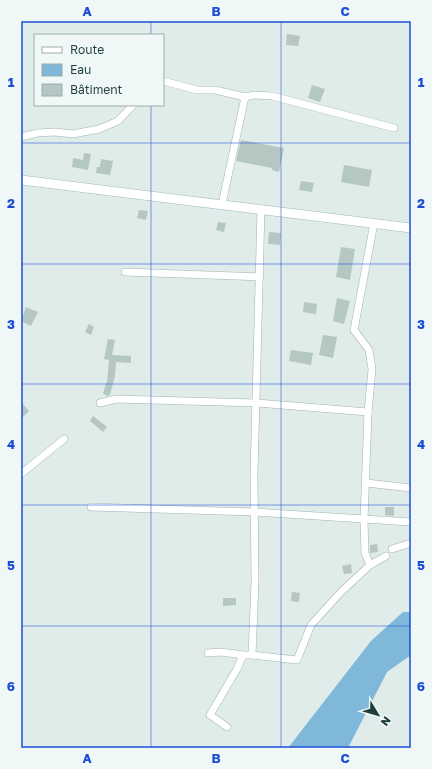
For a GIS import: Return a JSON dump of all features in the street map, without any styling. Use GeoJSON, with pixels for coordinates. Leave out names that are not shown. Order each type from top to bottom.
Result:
{"type":"FeatureCollection","features":[{"type":"Feature","properties":{"kind":"main road"},"geometry":{"type":"LineString","coordinates":[[21,180],[411,228]]}},
{"type":"Feature","properties":{"kind":"street"},"geometry":{"type":"LineString","coordinates":[[164,81],[197,90],[215,90],[245,97],[254,94],[272,96],[394,128]]}},
{"type":"Feature","properties":{"kind":"street"},"geometry":{"type":"LineString","coordinates":[[222,204],[245,97]]}},
{"type":"Feature","properties":{"kind":"street"},"geometry":{"type":"LineString","coordinates":[[21,137],[38,132],[73,134],[99,129],[118,121],[132,106]]}},
{"type":"Feature","properties":{"kind":"street"},"geometry":{"type":"LineString","coordinates":[[252,654],[255,582],[254,512],[261,209]]}},
{"type":"Feature","properties":{"kind":"street"},"geometry":{"type":"LineString","coordinates":[[370,565],[365,553],[364,520],[368,412],[372,369],[369,350],[354,330],[374,223]]}},
{"type":"Feature","properties":{"kind":"street"},"geometry":{"type":"LineString","coordinates":[[125,272],[260,277]]}},
{"type":"Feature","properties":{"kind":"street"},"geometry":{"type":"LineString","coordinates":[[100,403],[116,399],[257,403],[368,412]]}},
{"type":"Feature","properties":{"kind":"street"},"geometry":{"type":"LineString","coordinates":[[21,474],[64,439]]}},
{"type":"Feature","properties":{"kind":"street"},"geometry":{"type":"LineString","coordinates":[[366,484],[411,488]]}},
{"type":"Feature","properties":{"kind":"street"},"geometry":{"type":"LineString","coordinates":[[91,507],[254,512],[411,522]]}},
{"type":"Feature","properties":{"kind":"street"},"geometry":{"type":"LineString","coordinates":[[392,549],[411,543]]}},
{"type":"Feature","properties":{"kind":"street"},"geometry":{"type":"LineString","coordinates":[[208,653],[221,652],[243,655],[252,654],[297,660],[311,625],[340,593],[370,565],[386,556]]}},
{"type":"Feature","properties":{"kind":"street"},"geometry":{"type":"LineString","coordinates":[[227,727],[210,715],[237,669],[243,655]]}},
{"type":"Feature","properties":{"kind":"water"},"geometry":{"type":"Polygon","coordinates":[[[403,612],[411,612],[411,655],[387,672],[348,748],[288,748],[371,641],[403,612]]]}},
{"type":"Feature","properties":{"kind":"building"},"geometry":{"type":"Polygon","coordinates":[[[287,34],[300,36],[298,46],[286,45],[287,34]]]}},
{"type":"Feature","properties":{"kind":"building"},"geometry":{"type":"Polygon","coordinates":[[[312,85],[325,89],[320,102],[308,98],[312,85]]]}},
{"type":"Feature","properties":{"kind":"building"},"geometry":{"type":"Polygon","coordinates":[[[241,140],[284,148],[279,172],[272,170],[272,168],[236,161],[241,140]]]}},
{"type":"Feature","properties":{"kind":"building"},"geometry":{"type":"Polygon","coordinates":[[[84,153],[91,154],[88,170],[72,167],[73,158],[83,160],[84,153]]]}},
{"type":"Feature","properties":{"kind":"building"},"geometry":{"type":"Polygon","coordinates":[[[101,159],[113,161],[110,175],[96,173],[97,167],[100,167],[101,159]]]}},
{"type":"Feature","properties":{"kind":"building"},"geometry":{"type":"Polygon","coordinates":[[[344,165],[372,170],[369,187],[341,182],[344,165]]]}},
{"type":"Feature","properties":{"kind":"building"},"geometry":{"type":"Polygon","coordinates":[[[301,181],[314,183],[312,192],[299,190],[301,181]]]}},
{"type":"Feature","properties":{"kind":"building"},"geometry":{"type":"Polygon","coordinates":[[[139,210],[148,211],[146,220],[137,218],[139,210]]]}},
{"type":"Feature","properties":{"kind":"building"},"geometry":{"type":"Polygon","coordinates":[[[218,222],[226,223],[224,232],[216,230],[218,222]]]}},
{"type":"Feature","properties":{"kind":"building"},"geometry":{"type":"Polygon","coordinates":[[[269,232],[281,233],[280,245],[268,244],[269,232]]]}},
{"type":"Feature","properties":{"kind":"building"},"geometry":{"type":"Polygon","coordinates":[[[341,247],[355,249],[350,280],[336,277],[341,247]]]}},
{"type":"Feature","properties":{"kind":"building"},"geometry":{"type":"Polygon","coordinates":[[[337,298],[350,301],[344,324],[333,321],[337,298]]]}},
{"type":"Feature","properties":{"kind":"building"},"geometry":{"type":"Polygon","coordinates":[[[304,302],[317,304],[316,314],[303,312],[304,302]]]}},
{"type":"Feature","properties":{"kind":"building"},"geometry":{"type":"Polygon","coordinates":[[[26,307],[38,312],[31,326],[21,321],[26,307]]]}},
{"type":"Feature","properties":{"kind":"building"},"geometry":{"type":"Polygon","coordinates":[[[89,324],[94,327],[91,335],[85,332],[89,324]]]}},
{"type":"Feature","properties":{"kind":"building"},"geometry":{"type":"Polygon","coordinates":[[[323,335],[337,337],[333,358],[319,355],[323,335]]]}},
{"type":"Feature","properties":{"kind":"building"},"geometry":{"type":"Polygon","coordinates":[[[108,339],[115,340],[112,355],[131,356],[131,363],[116,362],[115,376],[110,395],[106,396],[103,394],[107,383],[109,360],[104,359],[108,339]]]}},
{"type":"Feature","properties":{"kind":"building"},"geometry":{"type":"Polygon","coordinates":[[[291,350],[313,353],[311,365],[289,361],[291,350]]]}},
{"type":"Feature","properties":{"kind":"building"},"geometry":{"type":"Polygon","coordinates":[[[21,402],[29,411],[21,419],[21,402]]]}},
{"type":"Feature","properties":{"kind":"building"},"geometry":{"type":"Polygon","coordinates":[[[93,416],[107,427],[103,432],[90,421],[93,416]]]}},
{"type":"Feature","properties":{"kind":"building"},"geometry":{"type":"Polygon","coordinates":[[[385,507],[394,507],[394,516],[385,515],[385,507]]]}},
{"type":"Feature","properties":{"kind":"building"},"geometry":{"type":"Polygon","coordinates":[[[377,544],[378,552],[370,553],[370,545],[377,544]]]}},
{"type":"Feature","properties":{"kind":"building"},"geometry":{"type":"Polygon","coordinates":[[[351,564],[352,573],[344,574],[342,566],[351,564]]]}},
{"type":"Feature","properties":{"kind":"building"},"geometry":{"type":"Polygon","coordinates":[[[292,592],[300,593],[299,602],[291,601],[292,592]]]}},
{"type":"Feature","properties":{"kind":"building"},"geometry":{"type":"Polygon","coordinates":[[[223,598],[236,598],[236,605],[223,606],[223,598]]]}}]}
